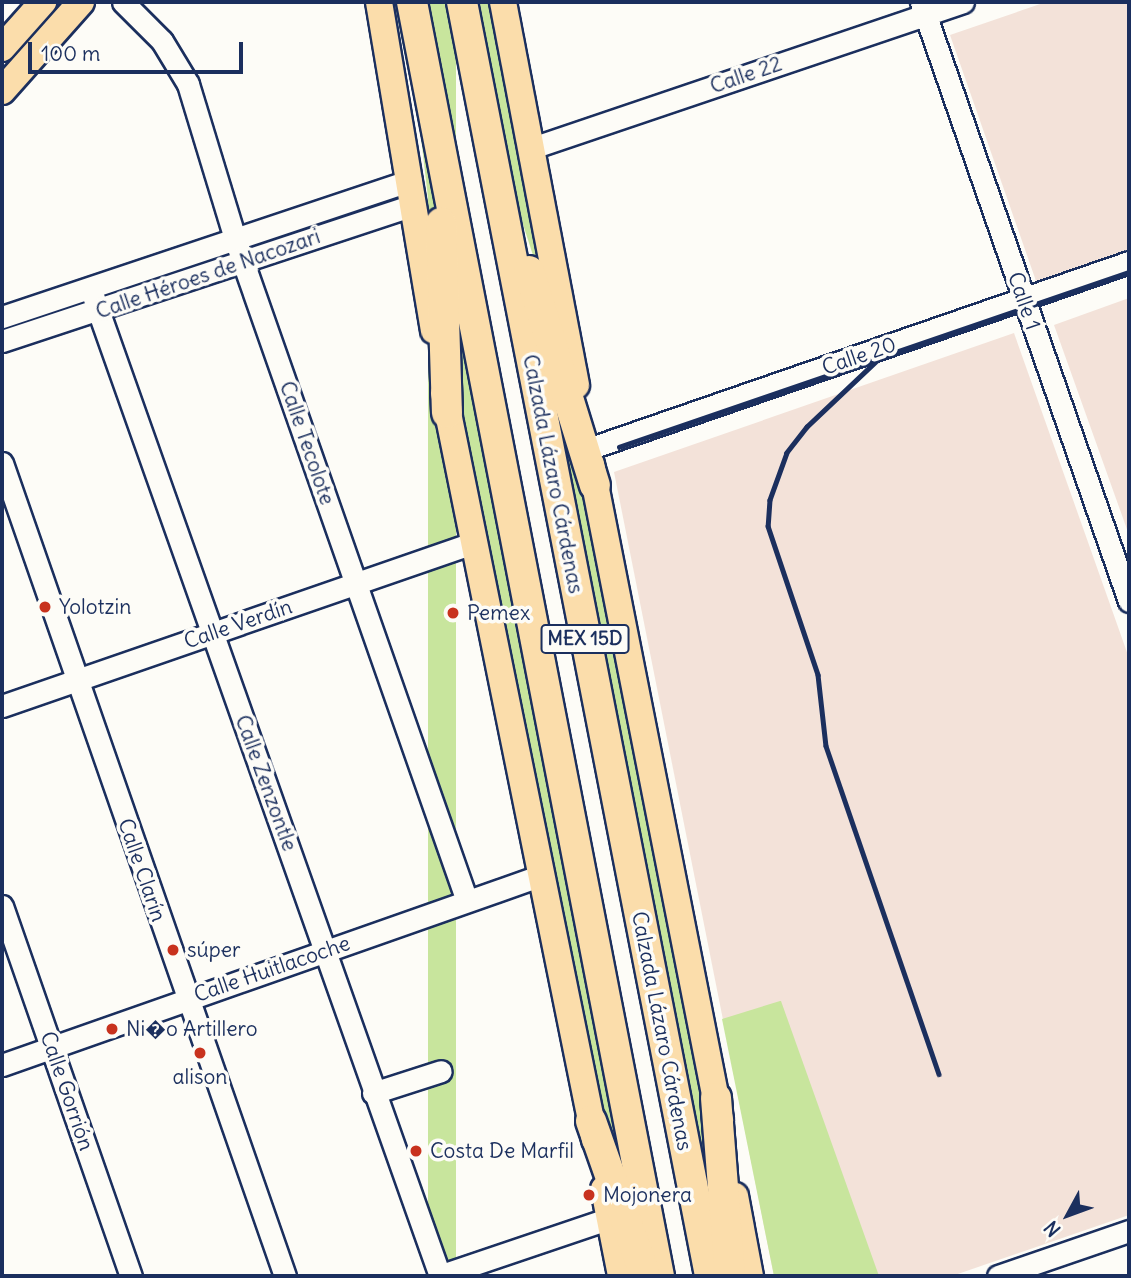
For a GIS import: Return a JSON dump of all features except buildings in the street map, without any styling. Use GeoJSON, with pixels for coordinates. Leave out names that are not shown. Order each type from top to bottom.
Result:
{"type":"FeatureCollection","features":[{"type":"Feature","properties":{"kind":"highway","name":"MEX 15D"},"geometry":{"type":"LineString","coordinates":[[412,2],[659,1276]]}},
{"type":"Feature","properties":{"kind":"highway","name":"Calzada Lázaro Cárdenas"},"geometry":{"type":"LineString","coordinates":[[462,2],[710,1276]]}},
{"type":"Feature","properties":{"kind":"highway"},"geometry":{"type":"LineString","coordinates":[[431,97],[440,202],[447,413]]}},
{"type":"Feature","properties":{"kind":"highway"},"geometry":{"type":"LineString","coordinates":[[497,184],[537,291],[595,485]]}},
{"type":"Feature","properties":{"kind":"highway"},"geometry":{"type":"LineString","coordinates":[[716,1098],[730,1276]]}},
{"type":"Feature","properties":{"kind":"highway"},"geometry":{"type":"LineString","coordinates":[[591,1121],[645,1276]]}},
{"type":"Feature","properties":{"kind":"main road"},"geometry":{"type":"LineString","coordinates":[[2,48],[43,2]]}},
{"type":"Feature","properties":{"kind":"main road"},"geometry":{"type":"LineString","coordinates":[[2,91],[81,2]]}},
{"type":"Feature","properties":{"kind":"main road"},"geometry":{"type":"LineString","coordinates":[[379,2],[413,193],[447,413],[621,1276]]}},
{"type":"Feature","properties":{"kind":"main road","name":"Calzada Lázaro Cárdenas"},"geometry":{"type":"LineString","coordinates":[[503,2],[529,149],[750,1276]]}},
{"type":"Feature","properties":{"kind":"street","name":"Calle Tecolote"},"geometry":{"type":"LineString","coordinates":[[123,2],[180,65],[236,239],[467,901]]}},
{"type":"Feature","properties":{"kind":"street","name":"Calle 22"},"geometry":{"type":"LineString","coordinates":[[529,149],[923,8],[963,2]]}},
{"type":"Feature","properties":{"kind":"street","name":"Calle 1"},"geometry":{"type":"LineString","coordinates":[[923,8],[1129,596]]}},
{"type":"Feature","properties":{"kind":"street","name":"Calle Héroes de Nacozari"},"geometry":{"type":"LineString","coordinates":[[2,317],[91,290],[236,239],[413,193]]}},
{"type":"Feature","properties":{"kind":"street","name":"Calle Héroes de Nacozari"},"geometry":{"type":"LineString","coordinates":[[2,341],[98,312],[244,262],[413,193]]}},
{"type":"Feature","properties":{"kind":"street","name":"Calle 20"},"geometry":{"type":"LineString","coordinates":[[588,449],[1129,262]]}},
{"type":"Feature","properties":{"kind":"street","name":"Calle Zenzontle"},"geometry":{"type":"LineString","coordinates":[[91,290],[440,1276]]}},
{"type":"Feature","properties":{"kind":"street","name":"Calle Clarín"},"geometry":{"type":"LineString","coordinates":[[2,463],[75,681],[285,1276]]}},
{"type":"Feature","properties":{"kind":"street","name":"Calle Verdín"},"geometry":{"type":"LineString","coordinates":[[2,706],[474,543]]}},
{"type":"Feature","properties":{"kind":"street","name":"Calle Huitlacoche"},"geometry":{"type":"LineString","coordinates":[[2,1065],[542,875]]}},
{"type":"Feature","properties":{"kind":"street","name":"Calle Gorrión"},"geometry":{"type":"LineString","coordinates":[[2,906],[131,1276]]}},
{"type":"Feature","properties":{"kind":"street"},"geometry":{"type":"LineString","coordinates":[[373,1093],[442,1071]]}},
{"type":"Feature","properties":{"kind":"street"},"geometry":{"type":"LineString","coordinates":[[440,1276],[610,1218]]}},
{"type":"Feature","properties":{"kind":"street"},"geometry":{"type":"LineString","coordinates":[[998,1276],[1129,1231]]}},
{"type":"Feature","properties":{"kind":"shaded area"},"geometry":{"type":"Polygon","coordinates":[[[1046,2],[1129,2],[1129,249],[1036,281],[950,35],[1046,2]]]}},
{"type":"Feature","properties":{"kind":"shaded area"},"geometry":{"type":"Polygon","coordinates":[[[1129,298],[1129,535],[1054,325],[1129,298]]]}},
{"type":"Feature","properties":{"kind":"shaded area"},"geometry":{"type":"Polygon","coordinates":[[[1014,333],[1129,658],[1129,1215],[952,1276],[774,1276],[614,472],[1014,333]]]}},
{"type":"Feature","properties":{"kind":"green space"},"geometry":{"type":"Polygon","coordinates":[[[394,2],[404,2],[428,127],[435,258],[420,129],[394,2]]]}},
{"type":"Feature","properties":{"kind":"green space"},"geometry":{"type":"Polygon","coordinates":[[[428,2],[456,2],[456,1276],[428,1276],[428,2]]]}},
{"type":"Feature","properties":{"kind":"green space"},"geometry":{"type":"Polygon","coordinates":[[[476,2],[494,2],[560,339],[509,181],[476,2]]]}},
{"type":"Feature","properties":{"kind":"green space"},"geometry":{"type":"Polygon","coordinates":[[[453,245],[650,1270],[601,1121],[454,409],[453,245]]]}},
{"type":"Feature","properties":{"kind":"green space"},"geometry":{"type":"Polygon","coordinates":[[[533,297],[585,460],[711,1109],[723,1276],[533,297]]]}},
{"type":"Feature","properties":{"kind":"green space"},"geometry":{"type":"Polygon","coordinates":[[[781,1001],[879,1276],[774,1276],[722,1019],[781,1001]]]}},
{"type":"Feature","properties":{"kind":"railway"},"geometry":{"type":"LineString","coordinates":[[619,447],[1129,272]]}},
{"type":"Feature","properties":{"kind":"railway"},"geometry":{"type":"LineString","coordinates":[[880,358],[807,427],[787,453],[770,500],[768,526],[818,675],[826,746],[939,1074]]}},
{"type":"Feature","properties":{"kind":"place","name":"Yolotzin"},"geometry":{"type":"Point","coordinates":[45,607]}},
{"type":"Feature","properties":{"kind":"place","name":"Pemex"},"geometry":{"type":"Point","coordinates":[453,613]}},
{"type":"Feature","properties":{"kind":"place","name":"súper"},"geometry":{"type":"Point","coordinates":[173,950]}},
{"type":"Feature","properties":{"kind":"place","name":"Ni�o Artillero"},"geometry":{"type":"Point","coordinates":[112,1029]}},
{"type":"Feature","properties":{"kind":"place","name":"alison"},"geometry":{"type":"Point","coordinates":[200,1053]}},
{"type":"Feature","properties":{"kind":"place","name":"Costa De Marfil"},"geometry":{"type":"Point","coordinates":[416,1151]}},
{"type":"Feature","properties":{"kind":"place","name":"Mojonera"},"geometry":{"type":"Point","coordinates":[589,1195]}}]}
